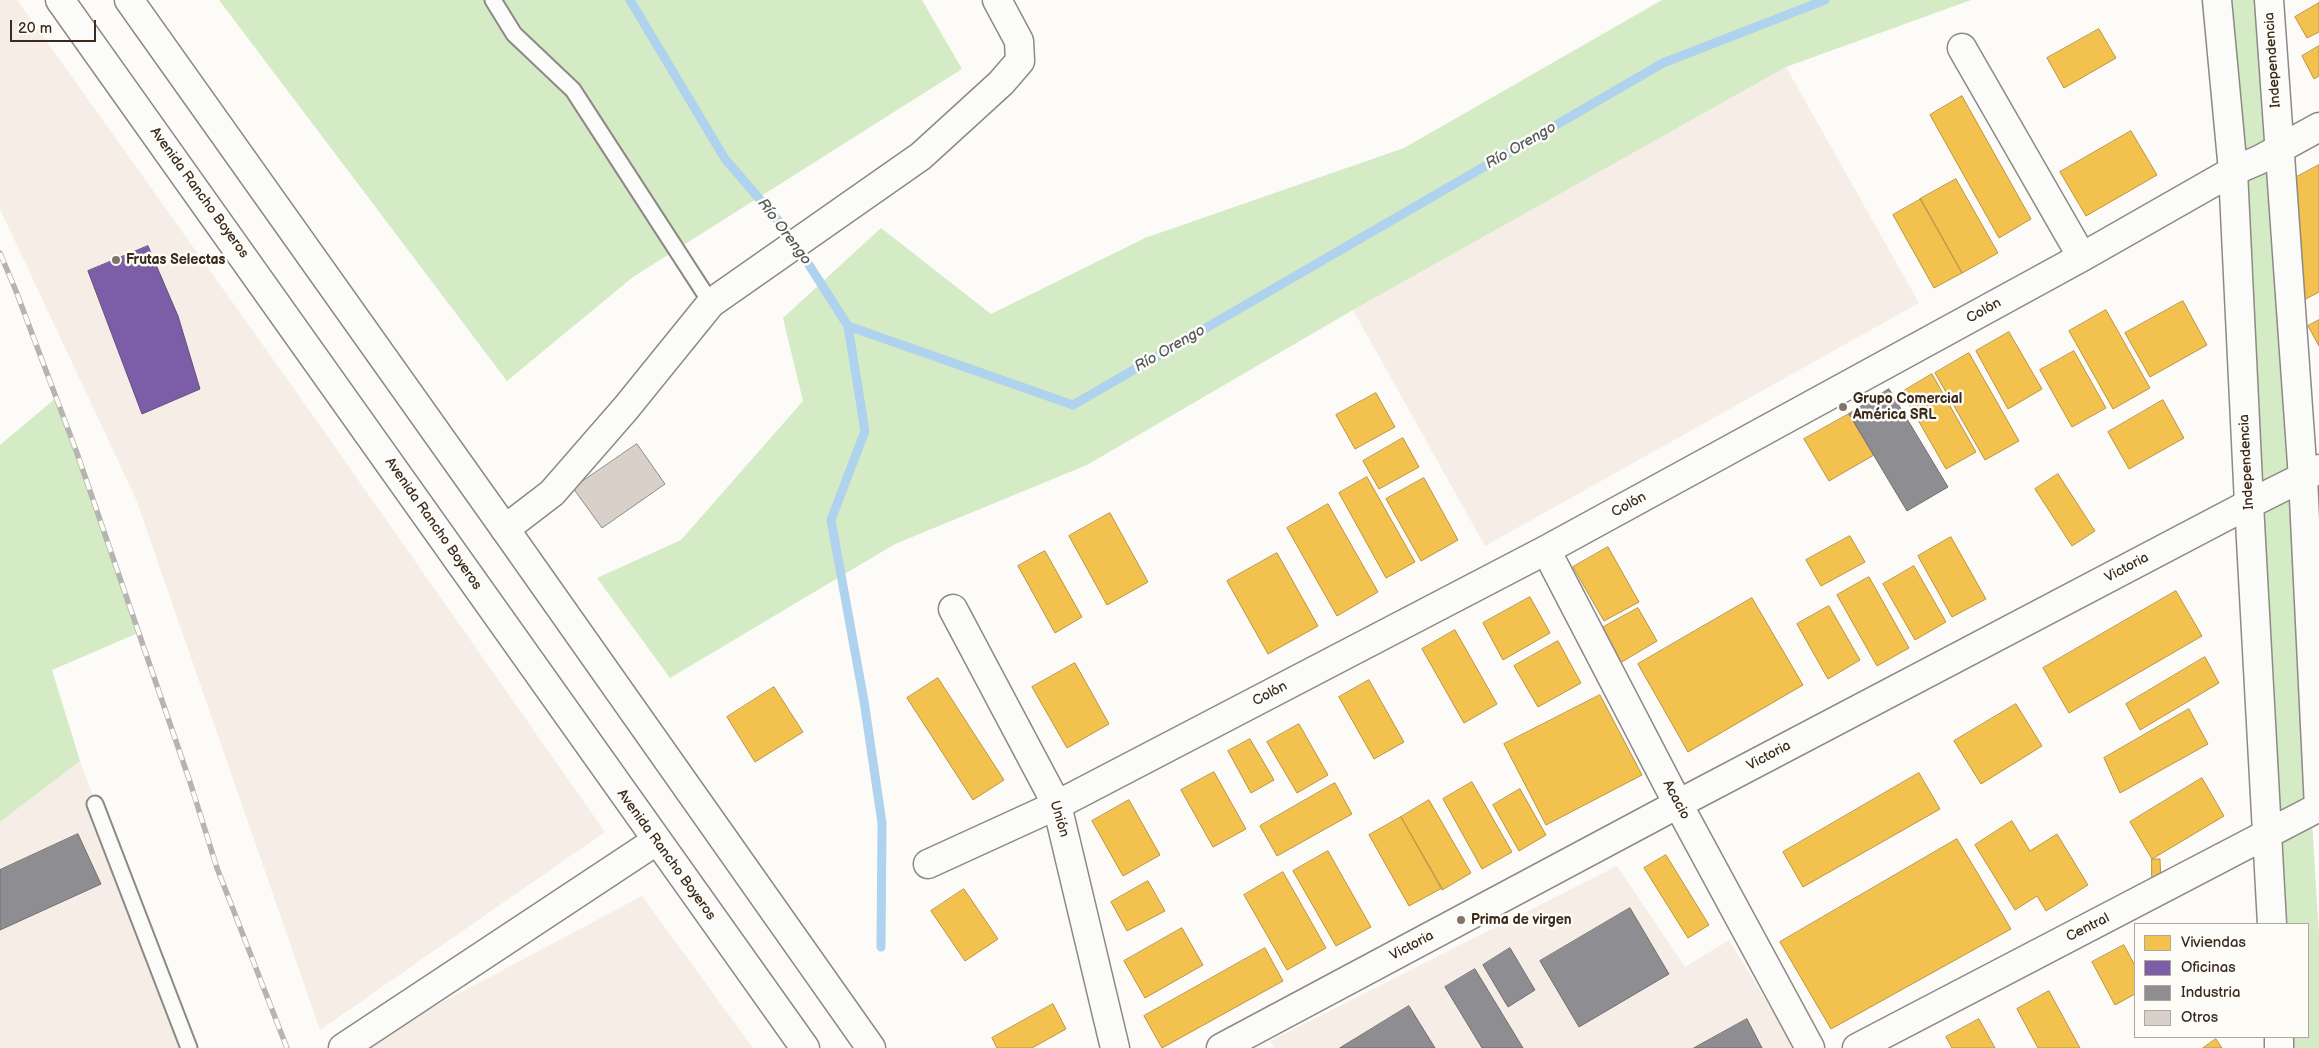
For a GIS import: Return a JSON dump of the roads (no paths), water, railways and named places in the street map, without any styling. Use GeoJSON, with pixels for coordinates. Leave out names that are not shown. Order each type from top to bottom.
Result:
{"type":"FeatureCollection","features":[{"type":"Feature","properties":{"kind":"main road","name":"Avenida Rancho Boyeros"},"geometry":{"type":"LineString","coordinates":[[60,0],[262,282],[656,841],[805,1048]]}},
{"type":"Feature","properties":{"kind":"main road"},"geometry":{"type":"LineString","coordinates":[[129,0],[506,529],[871,1048]]}},
{"type":"Feature","properties":{"kind":"main road"},"geometry":{"type":"LineString","coordinates":[[506,529],[552,493],[626,408],[711,303],[922,156],[1001,83],[1020,61],[1019,41],[997,0]]}},
{"type":"Feature","properties":{"kind":"main road","name":"Independencia"},"geometry":{"type":"LineString","coordinates":[[2217,0],[2233,172],[2272,923]]}},
{"type":"Feature","properties":{"kind":"main road","name":"Independencia"},"geometry":{"type":"LineString","coordinates":[[2269,0],[2279,149],[2311,473],[2319,808]]}},
{"type":"Feature","properties":{"kind":"main road"},"geometry":{"type":"LineString","coordinates":[[1962,48],[2082,257]]}},
{"type":"Feature","properties":{"kind":"main road","name":"Colón"},"geometry":{"type":"LineString","coordinates":[[928,864],[1057,805],[1546,550],[2082,257],[2233,172],[2319,127]]}},
{"type":"Feature","properties":{"kind":"main road","name":"Victoria"},"geometry":{"type":"LineString","coordinates":[[1221,1048],[1678,804],[2311,473]]}},
{"type":"Feature","properties":{"kind":"main road","name":"Acacio"},"geometry":{"type":"LineString","coordinates":[[1546,550],[1678,804],[1810,1048]]}},
{"type":"Feature","properties":{"kind":"main road","name":"Unión"},"geometry":{"type":"LineString","coordinates":[[953,610],[1057,805],[1115,1048]]}},
{"type":"Feature","properties":{"kind":"main road","name":"Central"},"geometry":{"type":"LineString","coordinates":[[1857,1048],[2319,808]]}},
{"type":"Feature","properties":{"kind":"main road"},"geometry":{"type":"LineString","coordinates":[[343,1048],[656,841]]}},
{"type":"Feature","properties":{"kind":"lane"},"geometry":{"type":"LineString","coordinates":[[493,0],[514,34],[573,90],[711,303]]}},
{"type":"Feature","properties":{"kind":"lane"},"geometry":{"type":"LineString","coordinates":[[95,804],[189,1048]]}},
{"type":"Feature","properties":{"kind":"waterway","name":"Río Orengo"},"geometry":{"type":"LineString","coordinates":[[630,0],[725,159],[788,232],[848,326],[1073,405],[1663,63],[1825,0]]}},
{"type":"Feature","properties":{"kind":"waterway"},"geometry":{"type":"LineString","coordinates":[[848,326],[865,431],[831,520],[864,701],[882,823],[881,947]]}},
{"type":"Feature","properties":{"kind":"railway"},"geometry":{"type":"LineString","coordinates":[[0,253],[77,453],[190,782],[217,868],[287,1048]]}},
{"type":"Feature","properties":{"kind":"place","name":"Frutas Selectas"},"geometry":{"type":"Point","coordinates":[116,260]}},
{"type":"Feature","properties":{"kind":"place","name":"Grupo Comercial América SRL"},"geometry":{"type":"Point","coordinates":[1843,407]}},
{"type":"Feature","properties":{"kind":"place","name":"Prima de virgen"},"geometry":{"type":"Point","coordinates":[1461,920]}}]}
